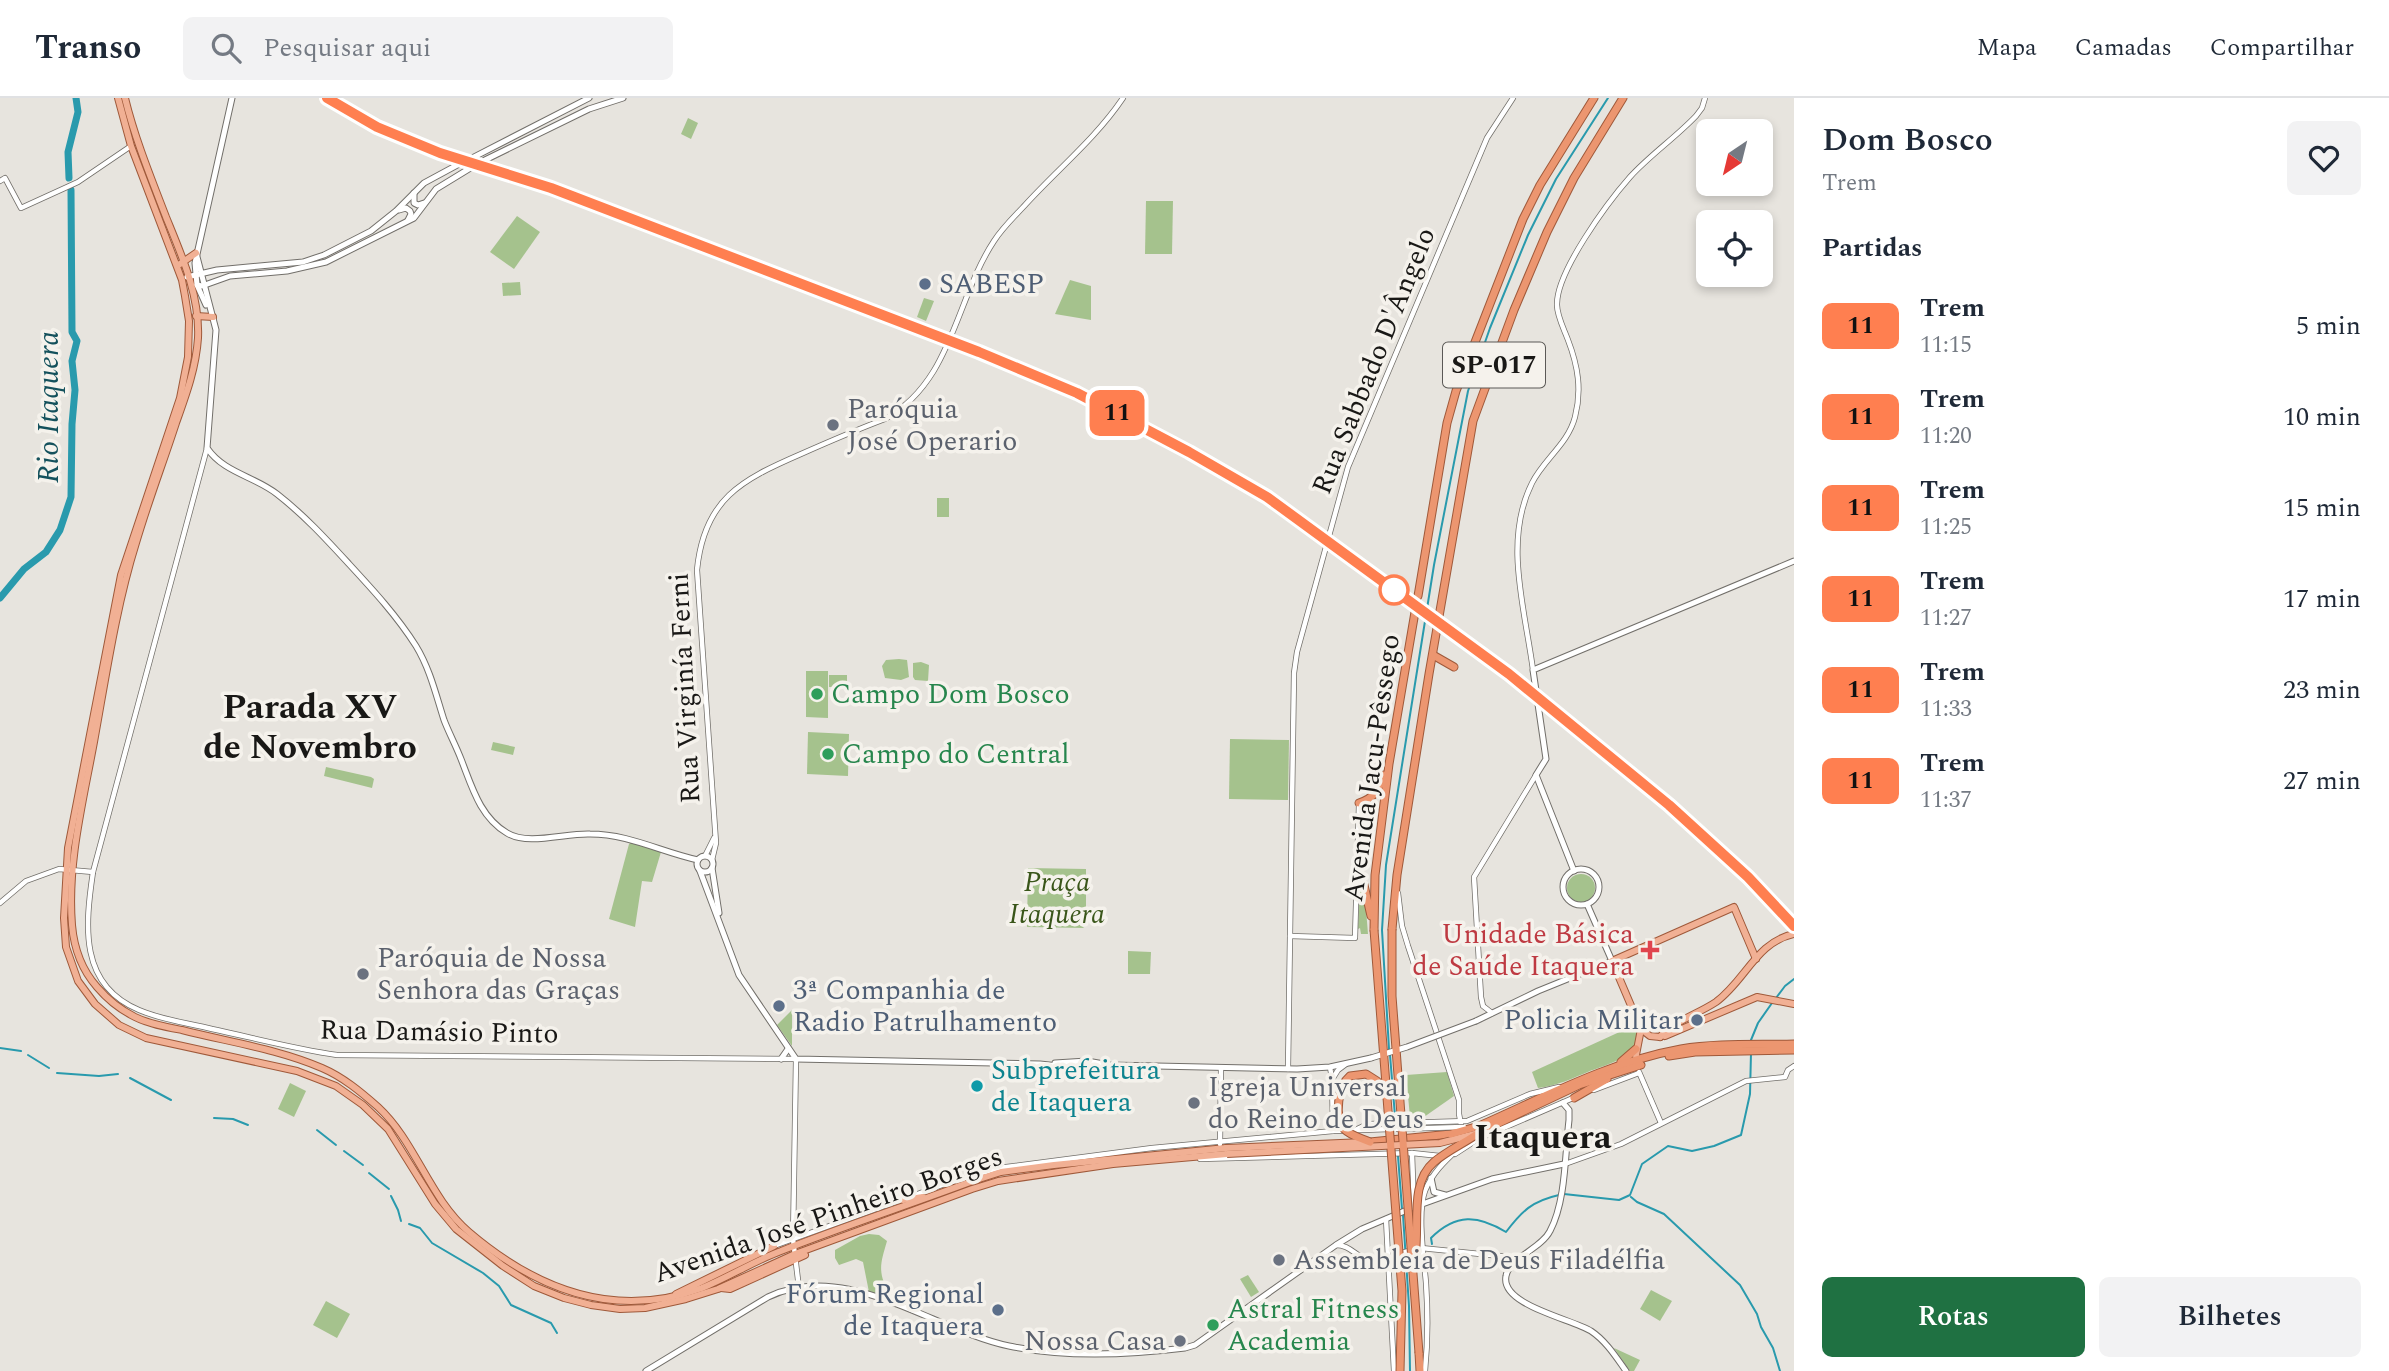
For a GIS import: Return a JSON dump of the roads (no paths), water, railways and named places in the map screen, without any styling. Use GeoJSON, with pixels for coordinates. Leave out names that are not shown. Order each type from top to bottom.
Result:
{"type":"FeatureCollection","features":[{"type":"Feature","properties":{"kind":"highway","name":"Avenida Jacu-Pêssego"},"geometry":{"type":"LineString","coordinates":[[1418,596],[1447,423],[1456,391],[1523,219],[1540,185],[1594,98]]}},
{"type":"Feature","properties":{"kind":"highway","name":"Avenida Jacu-Pêssego"},"geometry":{"type":"LineString","coordinates":[[1413,1265],[1392,996],[1392,929],[1397,875],[1471,433],[1478,406],[1547,232],[1574,178],[1623,98]]}},
{"type":"Feature","properties":{"kind":"highway","name":"Avenida Jacu-Pêssego"},"geometry":{"type":"LineString","coordinates":[[1373,925],[1376,862],[1388,764],[1415,612]]}},
{"type":"Feature","properties":{"kind":"highway"},"geometry":{"type":"LineString","coordinates":[[1433,655],[1454,667]]}},
{"type":"Feature","properties":{"kind":"highway"},"geometry":{"type":"LineString","coordinates":[[1359,803],[1370,799],[1377,791],[1388,764]]}},
{"type":"Feature","properties":{"kind":"highway"},"geometry":{"type":"LineString","coordinates":[[1357,870],[1364,885],[1373,925],[1402,1291],[1400,1371]]}},
{"type":"Feature","properties":{"kind":"highway","name":"Avenida José Pinheiro Borges"},"geometry":{"type":"LineString","coordinates":[[1751,1049],[1794,1044]]}},
{"type":"Feature","properties":{"kind":"highway"},"geometry":{"type":"LineString","coordinates":[[1574,1098],[1619,1068],[1636,1049]]}},
{"type":"Feature","properties":{"kind":"highway","name":"Avenida José Pinheiro Borges"},"geometry":{"type":"LineString","coordinates":[[1370,1142],[1479,1133],[1564,1086],[1619,1068],[1638,1067],[1684,1049],[1794,1050]]}},
{"type":"Feature","properties":{"kind":"highway","name":"Avenida José Pinheiro Borges"},"geometry":{"type":"LineString","coordinates":[[1496,1122],[1619,1068]]}},
{"type":"Feature","properties":{"kind":"highway"},"geometry":{"type":"LineString","coordinates":[[1370,1142],[1352,1135],[1342,1126],[1342,1085],[1350,1076],[1366,1073],[1380,1086],[1387,1104]]}},
{"type":"Feature","properties":{"kind":"highway"},"geometry":{"type":"LineString","coordinates":[[1413,1265],[1419,1191],[1425,1172],[1439,1158],[1479,1133]]}},
{"type":"Feature","properties":{"kind":"highway","name":"SP-017"},"geometry":{"type":"LineString","coordinates":[[1413,1265],[1422,1371]]}},
{"type":"Feature","properties":{"kind":"main road","name":"Avenida José Pinheiro Borges"},"geometry":{"type":"LineString","coordinates":[[118,98],[131,146],[181,280],[188,313],[187,369],[180,398],[121,575],[68,848],[72,929],[78,954],[90,978],[117,1006],[143,1021],[292,1057],[333,1073],[366,1096],[393,1123],[442,1202],[461,1224],[500,1255],[541,1280],[575,1294],[610,1301],[649,1301],[719,1284],[730,1289],[795,1257],[844,1237],[972,1188],[998,1181],[1222,1151],[1440,1143],[1479,1133]]}},
{"type":"Feature","properties":{"kind":"main road","name":"Avenida José Pinheiro Borges"},"geometry":{"type":"LineString","coordinates":[[125,98],[144,158],[183,259],[195,274],[198,340],[190,383],[137,538],[124,585],[70,869],[64,929],[72,967],[88,997],[119,1025],[146,1038],[286,1068],[336,1086],[364,1105],[388,1129],[435,1204],[456,1229],[509,1270],[548,1292],[578,1302],[620,1309],[672,1303],[719,1284],[794,1243],[1001,1172],[1132,1156],[1370,1142]]}},
{"type":"Feature","properties":{"kind":"main road"},"geometry":{"type":"LineString","coordinates":[[210,309],[197,285],[196,253],[232,98]]}},
{"type":"Feature","properties":{"kind":"main road"},"geometry":{"type":"LineString","coordinates":[[474,157],[589,98]]}},
{"type":"Feature","properties":{"kind":"main road"},"geometry":{"type":"LineString","coordinates":[[485,160],[589,108],[623,98]]}},
{"type":"Feature","properties":{"kind":"main road"},"geometry":{"type":"LineString","coordinates":[[181,280],[217,270],[314,259],[364,235],[396,211],[432,177],[461,163]]}},
{"type":"Feature","properties":{"kind":"main road"},"geometry":{"type":"LineString","coordinates":[[197,285],[230,276],[287,271],[315,265],[403,225],[418,215],[440,186],[472,167]]}},
{"type":"Feature","properties":{"kind":"main road"},"geometry":{"type":"LineString","coordinates":[[414,192],[412,201],[416,204],[427,201]]}},
{"type":"Feature","properties":{"kind":"main road"},"geometry":{"type":"LineString","coordinates":[[396,211],[406,208],[410,211],[410,216],[403,225]]}},
{"type":"Feature","properties":{"kind":"main road"},"geometry":{"type":"LineString","coordinates":[[176,265],[196,253]]}},
{"type":"Feature","properties":{"kind":"main road"},"geometry":{"type":"LineString","coordinates":[[217,270],[219,279]]}},
{"type":"Feature","properties":{"kind":"main road"},"geometry":{"type":"LineString","coordinates":[[195,274],[204,285],[216,330],[207,448],[219,463],[271,489],[293,506],[390,610],[424,661],[445,723],[479,805],[499,828],[524,840],[563,834],[614,835],[685,857],[708,872],[712,868]]}},
{"type":"Feature","properties":{"kind":"main road"},"geometry":{"type":"LineString","coordinates":[[188,313],[213,317]]}},
{"type":"Feature","properties":{"kind":"main road"},"geometry":{"type":"LineString","coordinates":[[1574,871],[1536,775],[1546,759],[1534,670],[1794,561]]}},
{"type":"Feature","properties":{"kind":"main road"},"geometry":{"type":"LineString","coordinates":[[698,866],[705,856],[712,860],[719,919]]}},
{"type":"Feature","properties":{"kind":"main road"},"geometry":{"type":"LineString","coordinates":[[698,866],[739,975],[796,1059],[1330,1068],[1407,1047],[1476,1021],[1734,907],[1756,959]]}},
{"type":"Feature","properties":{"kind":"main road"},"geometry":{"type":"LineString","coordinates":[[1581,869],[1590,872],[1598,882],[1598,894],[1587,904],[1572,903],[1563,890],[1564,879],[1581,869]]}},
{"type":"Feature","properties":{"kind":"main road"},"geometry":{"type":"LineString","coordinates":[[1587,904],[1641,1029],[1650,1036],[1660,1037],[1751,999],[1794,1004]]}},
{"type":"Feature","properties":{"kind":"main road"},"geometry":{"type":"LineString","coordinates":[[1660,1037],[1716,1001],[1773,941],[1794,934]]}},
{"type":"Feature","properties":{"kind":"main road"},"geometry":{"type":"LineString","coordinates":[[1752,950],[1762,951]]}},
{"type":"Feature","properties":{"kind":"main road"},"geometry":{"type":"LineString","coordinates":[[1638,1067],[1636,1049],[1641,1029]]}},
{"type":"Feature","properties":{"kind":"main road"},"geometry":{"type":"LineString","coordinates":[[781,1059],[788,1049]]}},
{"type":"Feature","properties":{"kind":"main road"},"geometry":{"type":"LineString","coordinates":[[1563,1103],[1570,1113],[1561,1194],[1553,1225],[1546,1238],[1512,1265],[1505,1281],[1512,1294],[1525,1303],[1572,1322],[1599,1341],[1625,1371]]}},
{"type":"Feature","properties":{"kind":"main road"},"geometry":{"type":"LineString","coordinates":[[646,1371],[768,1297],[799,1288],[822,1286],[841,1287],[999,1343],[1023,1348],[1073,1353],[1181,1349],[1195,1345],[1357,1231],[1492,1179],[1564,1164]]}},
{"type":"Feature","properties":{"kind":"main road"},"geometry":{"type":"LineString","coordinates":[[1432,1178],[1434,1192],[1448,1195]]}},
{"type":"Feature","properties":{"kind":"main road"},"geometry":{"type":"LineString","coordinates":[[903,1200],[932,1196]]}},
{"type":"Feature","properties":{"kind":"main road"},"geometry":{"type":"LineString","coordinates":[[672,1297],[774,1246]]}},
{"type":"Feature","properties":{"kind":"main road"},"geometry":{"type":"LineString","coordinates":[[719,1284],[725,1270]]}},
{"type":"Feature","properties":{"kind":"street","name":"Rua Virginía Ferni"},"geometry":{"type":"LineString","coordinates":[[712,860],[716,846],[697,570],[711,518],[726,498],[748,478],[885,419],[904,407],[920,392],[938,368],[992,243],[1019,211],[1097,131],[1123,98]]}},
{"type":"Feature","properties":{"kind":"street","name":"Rua Sabbado D'Ângelo"},"geometry":{"type":"LineString","coordinates":[[1288,1069],[1294,673],[1302,636],[1348,467],[1487,138],[1513,98]]}},
{"type":"Feature","properties":{"kind":"street"},"geometry":{"type":"LineString","coordinates":[[1534,670],[1518,572],[1518,523],[1532,481],[1570,432],[1579,396],[1577,368],[1558,313],[1558,297],[1578,250],[1612,199],[1631,177],[1696,116],[1705,100]]}},
{"type":"Feature","properties":{"kind":"street"},"geometry":{"type":"LineString","coordinates":[[2,180],[21,208],[79,182],[131,146]]}},
{"type":"Feature","properties":{"kind":"street","name":"Rua Damásio Pinto"},"geometry":{"type":"LineString","coordinates":[[207,448],[93,872],[89,948],[95,968],[115,996],[130,1006],[158,1017],[337,1055],[796,1059]]}},
{"type":"Feature","properties":{"kind":"street"},"geometry":{"type":"LineString","coordinates":[[1492,1013],[1483,1006],[1479,978],[1475,877],[1536,775]]}},
{"type":"Feature","properties":{"kind":"street"},"geometry":{"type":"LineString","coordinates":[[1290,936],[1355,938],[1359,803]]}},
{"type":"Feature","properties":{"kind":"street","name":"Rua Virginía Ferni"},"geometry":{"type":"LineString","coordinates":[[705,856],[714,837]]}},
{"type":"Feature","properties":{"kind":"street"},"geometry":{"type":"LineString","coordinates":[[1473,871],[1483,864]]}},
{"type":"Feature","properties":{"kind":"street"},"geometry":{"type":"LineString","coordinates":[[0,903],[26,881],[59,869],[93,872]]}},
{"type":"Feature","properties":{"kind":"street"},"geometry":{"type":"LineString","coordinates":[[1397,875],[1402,926],[1459,1100],[1462,1130],[1461,1146],[1432,1178],[1424,1193],[1423,1248],[1428,1318],[1422,1371]]}},
{"type":"Feature","properties":{"kind":"street"},"geometry":{"type":"LineString","coordinates":[[796,1059],[794,1243],[799,1288]]}},
{"type":"Feature","properties":{"kind":"street"},"geometry":{"type":"LineString","coordinates":[[1332,1079],[1347,1063]]}},
{"type":"Feature","properties":{"kind":"street"},"geometry":{"type":"LineString","coordinates":[[1564,1164],[1612,1148],[1746,1081],[1785,1077],[1788,1070],[1794,1066]]}},
{"type":"Feature","properties":{"kind":"street"},"geometry":{"type":"LineString","coordinates":[[1222,1151],[1333,1131],[1395,1129],[1479,1133],[1563,1103],[1638,1067],[1661,1123]]}},
{"type":"Feature","properties":{"kind":"street"},"geometry":{"type":"LineString","coordinates":[[1221,1068],[1222,1151]]}},
{"type":"Feature","properties":{"kind":"street"},"geometry":{"type":"LineString","coordinates":[[1330,1068],[1333,1131]]}},
{"type":"Feature","properties":{"kind":"street"},"geometry":{"type":"LineString","coordinates":[[1354,1130],[1368,1124],[1467,1121],[1530,1094],[1564,1086]]}},
{"type":"Feature","properties":{"kind":"street"},"geometry":{"type":"LineString","coordinates":[[1467,1121],[1468,1135],[1472,1140],[1479,1133]]}},
{"type":"Feature","properties":{"kind":"street"},"geometry":{"type":"LineString","coordinates":[[1449,1122],[1458,1125],[1462,1130]]}},
{"type":"Feature","properties":{"kind":"street"},"geometry":{"type":"LineString","coordinates":[[1333,1131],[1328,1135],[1324,1146],[1329,1154],[1334,1155]]}},
{"type":"Feature","properties":{"kind":"street"},"geometry":{"type":"LineString","coordinates":[[774,1246],[794,1243],[903,1200],[998,1168],[1152,1148],[1334,1155],[1412,1153],[1450,1157],[1472,1144],[1479,1133]]}},
{"type":"Feature","properties":{"kind":"street"},"geometry":{"type":"LineString","coordinates":[[1411,1208],[1412,1153]]}},
{"type":"Feature","properties":{"kind":"street"},"geometry":{"type":"LineString","coordinates":[[1386,1219],[1394,1371]]}},
{"type":"Feature","properties":{"kind":"street"},"geometry":{"type":"LineString","coordinates":[[1336,1245],[1349,1247],[1370,1260],[1423,1248],[1521,1258]]}},
{"type":"Feature","properties":{"kind":"waterway","name":"Rio Itaquera"},"geometry":{"type":"LineString","coordinates":[[69,178],[68,152],[78,112],[76,98]]}},
{"type":"Feature","properties":{"kind":"waterway"},"geometry":{"type":"LineString","coordinates":[[1389,1049],[1382,930],[1386,865],[1434,565],[1468,391],[1528,235],[1556,179],[1608,98]]}},
{"type":"Feature","properties":{"kind":"waterway","name":"Rio Itaquera"},"geometry":{"type":"LineString","coordinates":[[0,598],[24,569],[46,552],[60,530],[71,497],[75,390],[72,361],[77,341],[72,332],[71,190]]}},
{"type":"Feature","properties":{"kind":"waterway"},"geometry":{"type":"LineString","coordinates":[[1776,998],[1794,979]]}},
{"type":"Feature","properties":{"kind":"waterway"},"geometry":{"type":"LineString","coordinates":[[1751,1040],[1758,1023],[1772,1003]]}},
{"type":"Feature","properties":{"kind":"waterway"},"geometry":{"type":"LineString","coordinates":[[0,1048],[21,1051]]}},
{"type":"Feature","properties":{"kind":"waterway"},"geometry":{"type":"LineString","coordinates":[[1564,1194],[1619,1200],[1630,1195],[1642,1164],[1668,1146],[1692,1151],[1741,1135],[1750,1094],[1751,1053]]}},
{"type":"Feature","properties":{"kind":"waterway"},"geometry":{"type":"LineString","coordinates":[[28,1055],[49,1068]]}},
{"type":"Feature","properties":{"kind":"waterway"},"geometry":{"type":"LineString","coordinates":[[1390,1055],[1395,1116]]}},
{"type":"Feature","properties":{"kind":"waterway"},"geometry":{"type":"LineString","coordinates":[[57,1073],[99,1076],[118,1074]]}},
{"type":"Feature","properties":{"kind":"waterway"},"geometry":{"type":"LineString","coordinates":[[130,1078],[171,1100]]}},
{"type":"Feature","properties":{"kind":"waterway"},"geometry":{"type":"LineString","coordinates":[[214,1118],[233,1119],[248,1125]]}},
{"type":"Feature","properties":{"kind":"waterway"},"geometry":{"type":"LineString","coordinates":[[317,1130],[336,1145]]}},
{"type":"Feature","properties":{"kind":"waterway"},"geometry":{"type":"LineString","coordinates":[[344,1151],[363,1165]]}},
{"type":"Feature","properties":{"kind":"waterway"},"geometry":{"type":"LineString","coordinates":[[1398,1156],[1402,1209]]}},
{"type":"Feature","properties":{"kind":"waterway"},"geometry":{"type":"LineString","coordinates":[[369,1173],[389,1189]]}},
{"type":"Feature","properties":{"kind":"waterway"},"geometry":{"type":"LineString","coordinates":[[1432,1244],[1431,1238],[1440,1230],[1449,1224],[1467,1219],[1486,1222],[1506,1232],[1528,1208],[1559,1195]]}},
{"type":"Feature","properties":{"kind":"waterway"},"geometry":{"type":"LineString","coordinates":[[391,1196],[401,1221]]}},
{"type":"Feature","properties":{"kind":"waterway"},"geometry":{"type":"LineString","coordinates":[[1631,1197],[1664,1214],[1740,1285],[1773,1348],[1780,1371]]}},
{"type":"Feature","properties":{"kind":"waterway"},"geometry":{"type":"LineString","coordinates":[[1403,1215],[1410,1371]]}},
{"type":"Feature","properties":{"kind":"waterway"},"geometry":{"type":"LineString","coordinates":[[409,1224],[420,1228],[432,1243],[483,1273],[499,1286],[511,1305],[551,1323],[557,1333]]}},
{"type":"Feature","properties":{"kind":"tunnel"},"geometry":{"type":"LineString","coordinates":[[461,163],[474,157]]}},
{"type":"Feature","properties":{"kind":"tunnel"},"geometry":{"type":"LineString","coordinates":[[472,167],[485,160]]}},
{"type":"Feature","properties":{"kind":"tunnel"},"geometry":{"type":"LineString","coordinates":[[1415,612],[1418,596]]}},
{"type":"Feature","properties":{"kind":"railway"},"geometry":{"type":"LineString","coordinates":[[410,138],[552,186]]}},
{"type":"Feature","properties":{"kind":"railway"},"geometry":{"type":"LineString","coordinates":[[1248,483],[1365,566]]}},
{"type":"Feature","properties":{"kind":"railway"},"geometry":{"type":"LineString","coordinates":[[1435,617],[1511,672]]}},
{"type":"Feature","properties":{"kind":"railway"},"geometry":{"type":"LineString","coordinates":[[1778,908],[1794,926]]}},
{"type":"Feature","properties":{"kind":"train","name":"11"},"geometry":{"type":"LineString","coordinates":[[327,98],[377,127],[440,153],[551,188],[979,352],[1077,393],[1189,452],[1267,497],[1509,674],[1669,805],[1748,877],[1794,926]]}},
{"type":"Feature","properties":{"kind":"place","name":"SABESP"},"geometry":{"type":"Point","coordinates":[925,284]}},
{"type":"Feature","properties":{"kind":"place","name":"Paróquia José Operario"},"geometry":{"type":"Point","coordinates":[833,425]}},
{"type":"Feature","properties":{"kind":"place","name":"Campo Dom Bosco"},"geometry":{"type":"Point","coordinates":[817,694]}},
{"type":"Feature","properties":{"kind":"place","name":"Campo do Central"},"geometry":{"type":"Point","coordinates":[828,754]}},
{"type":"Feature","properties":{"kind":"place","name":"Unidade Básica de Saúde Itaquera"},"geometry":{"type":"Point","coordinates":[1650,950]}},
{"type":"Feature","properties":{"kind":"place","name":"Paróquia de Nossa Senhora das Graças"},"geometry":{"type":"Point","coordinates":[363,974]}},
{"type":"Feature","properties":{"kind":"place","name":"3ª Companhia de Radio Patrulhamento"},"geometry":{"type":"Point","coordinates":[779,1006]}},
{"type":"Feature","properties":{"kind":"place","name":"Policia Militar"},"geometry":{"type":"Point","coordinates":[1697,1020]}},
{"type":"Feature","properties":{"kind":"place","name":"Subprefeitura de Itaquera"},"geometry":{"type":"Point","coordinates":[977,1086]}},
{"type":"Feature","properties":{"kind":"place","name":"Igreja Universal do Reino de Deus"},"geometry":{"type":"Point","coordinates":[1194,1103]}},
{"type":"Feature","properties":{"kind":"place","name":"Assembleia de Deus Filadélfia"},"geometry":{"type":"Point","coordinates":[1279,1260]}},
{"type":"Feature","properties":{"kind":"place","name":"Fórum Regional de Itaquera"},"geometry":{"type":"Point","coordinates":[998,1310]}},
{"type":"Feature","properties":{"kind":"place","name":"Astral Fitness Academia"},"geometry":{"type":"Point","coordinates":[1213,1325]}},
{"type":"Feature","properties":{"kind":"place","name":"Nossa Casa"},"geometry":{"type":"Point","coordinates":[1180,1341]}},
{"type":"Feature","properties":{"kind":"district","name":"Parada XV de Novembro"},"geometry":{"type":"Point","coordinates":[310,727]}},
{"type":"Feature","properties":{"kind":"district","name":"Itaquera"},"geometry":{"type":"Point","coordinates":[1543,1137]}},
{"type":"Feature","properties":{"kind":"park label","name":"Praça Itaquera"},"geometry":{"type":"Point","coordinates":[1057,898]}}]}
